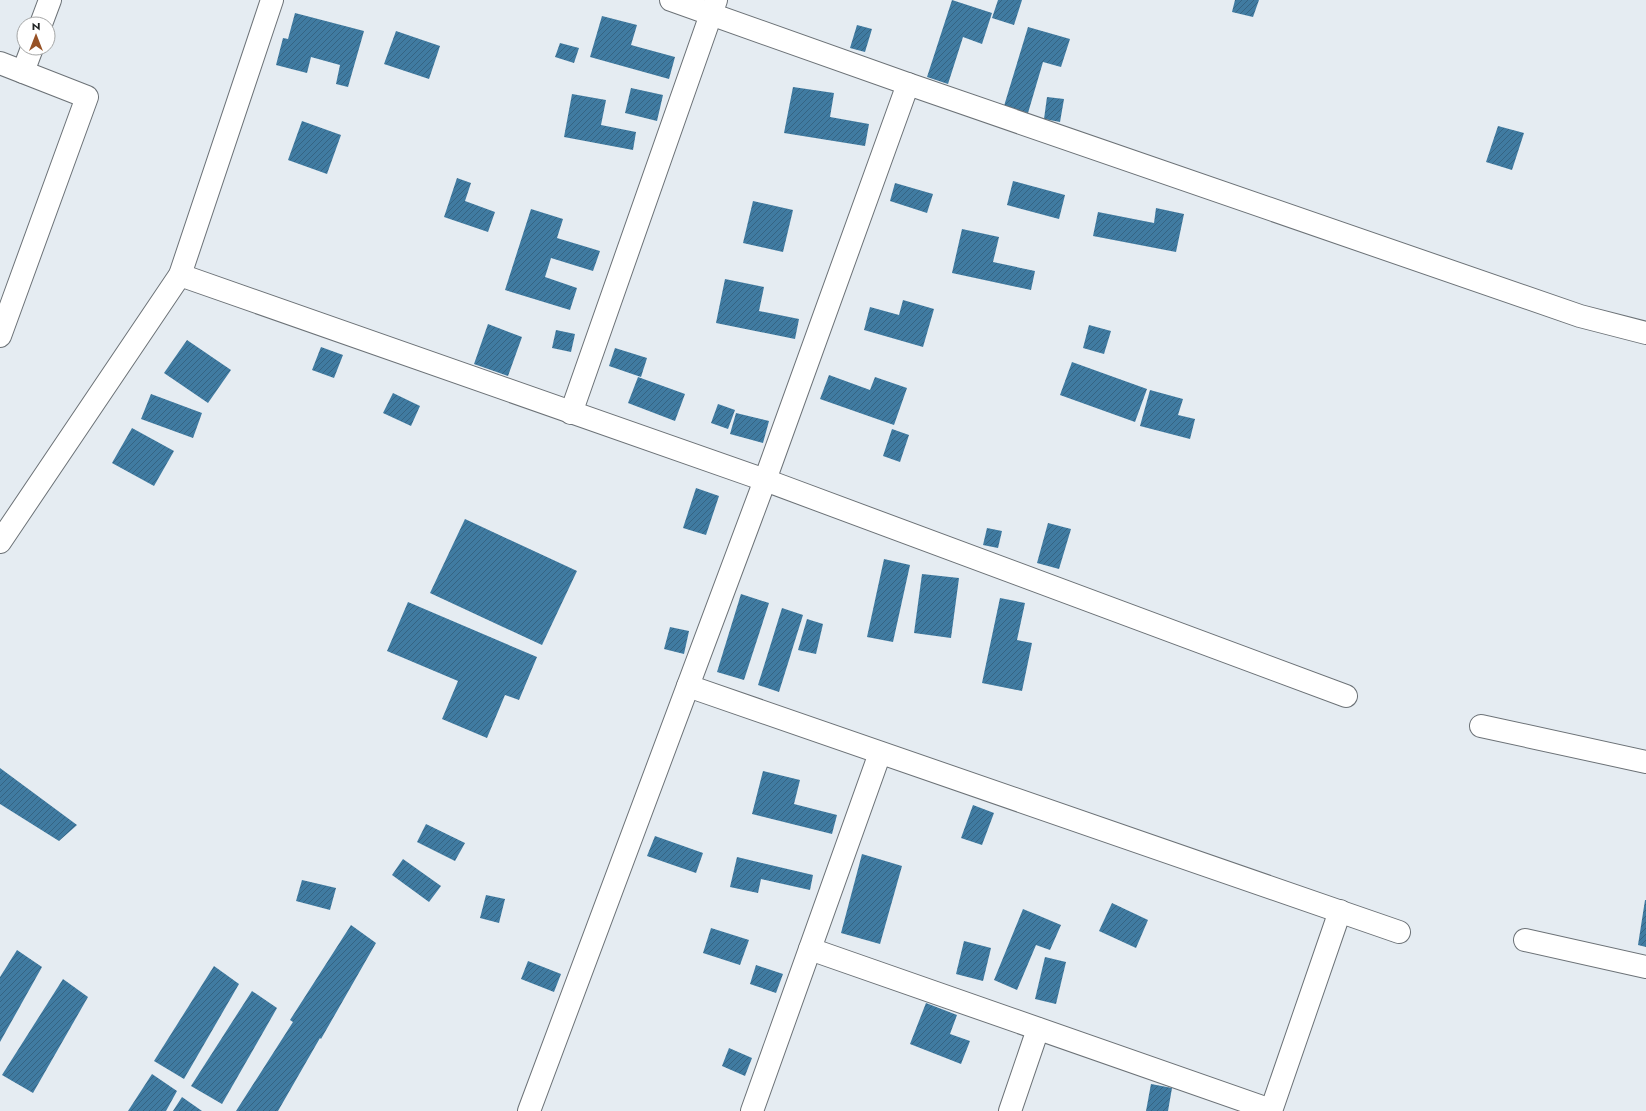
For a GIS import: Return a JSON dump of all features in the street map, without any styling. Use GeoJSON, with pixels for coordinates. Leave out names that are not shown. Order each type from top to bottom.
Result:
{"type":"FeatureCollection","features":[{"type":"Feature","properties":{"kind":"street"},"geometry":{"type":"LineString","coordinates":[[44,16],[50,0]]}},
{"type":"Feature","properties":{"kind":"street"},"geometry":{"type":"LineString","coordinates":[[0,542],[180,275],[272,0]]}},
{"type":"Feature","properties":{"kind":"street"},"geometry":{"type":"LineString","coordinates":[[671,0],[713,7],[908,84],[1580,316],[1646,333]]}},
{"type":"Feature","properties":{"kind":"street"},"geometry":{"type":"LineString","coordinates":[[571,412],[713,7]]}},
{"type":"Feature","properties":{"kind":"street"},"geometry":{"type":"LineString","coordinates":[[23,72],[29,56]]}},
{"type":"Feature","properties":{"kind":"street"},"geometry":{"type":"LineString","coordinates":[[0,63],[87,97],[0,336]]}},
{"type":"Feature","properties":{"kind":"street"},"geometry":{"type":"LineString","coordinates":[[529,1111],[765,480],[908,84]]}},
{"type":"Feature","properties":{"kind":"street"},"geometry":{"type":"LineString","coordinates":[[180,275],[765,480],[1346,696]]}},
{"type":"Feature","properties":{"kind":"street"},"geometry":{"type":"LineString","coordinates":[[688,686],[1399,932]]}},
{"type":"Feature","properties":{"kind":"street"},"geometry":{"type":"LineString","coordinates":[[1481,726],[1646,762]]}},
{"type":"Feature","properties":{"kind":"street"},"geometry":{"type":"LineString","coordinates":[[752,1111],[880,753]]}},
{"type":"Feature","properties":{"kind":"street"},"geometry":{"type":"LineString","coordinates":[[810,948],[1271,1110],[1340,911]]}},
{"type":"Feature","properties":{"kind":"street"},"geometry":{"type":"LineString","coordinates":[[1525,940],[1646,966]]}},
{"type":"Feature","properties":{"kind":"street"},"geometry":{"type":"LineString","coordinates":[[1010,1111],[1038,1029]]}},
{"type":"Feature","properties":{"kind":"building"},"geometry":{"type":"Polygon","coordinates":[[[952,0],[992,13],[982,44],[963,37],[948,84],[927,77],[952,0]]]}},
{"type":"Feature","properties":{"kind":"building"},"geometry":{"type":"Polygon","coordinates":[[[998,0],[1022,0],[1014,25],[992,18],[998,0]]]}},
{"type":"Feature","properties":{"kind":"building"},"geometry":{"type":"Polygon","coordinates":[[[1235,0],[1259,0],[1253,17],[1232,12],[1235,0]]]}},
{"type":"Feature","properties":{"kind":"building"},"geometry":{"type":"Polygon","coordinates":[[[295,13],[364,31],[348,87],[336,84],[340,65],[311,57],[307,73],[276,65],[283,38],[288,39],[295,13]]]}},
{"type":"Feature","properties":{"kind":"building"},"geometry":{"type":"Polygon","coordinates":[[[602,16],[637,25],[631,45],[675,57],[669,79],[590,57],[602,16]]]}},
{"type":"Feature","properties":{"kind":"building"},"geometry":{"type":"Polygon","coordinates":[[[857,25],[872,29],[865,52],[850,48],[857,25]]]}},
{"type":"Feature","properties":{"kind":"building"},"geometry":{"type":"Polygon","coordinates":[[[1028,27],[1070,39],[1061,67],[1043,62],[1028,113],[1004,106],[1028,27]]]}},
{"type":"Feature","properties":{"kind":"building"},"geometry":{"type":"Polygon","coordinates":[[[396,31],[440,46],[429,79],[384,64],[396,31]]]}},
{"type":"Feature","properties":{"kind":"building"},"geometry":{"type":"Polygon","coordinates":[[[560,43],[579,48],[574,63],[555,57],[560,43]]]}},
{"type":"Feature","properties":{"kind":"building"},"geometry":{"type":"Polygon","coordinates":[[[793,87],[834,93],[830,117],[869,124],[865,146],[784,133],[793,87]]]}},
{"type":"Feature","properties":{"kind":"building"},"geometry":{"type":"Polygon","coordinates":[[[631,88],[663,95],[657,121],[625,113],[631,88]]]}},
{"type":"Feature","properties":{"kind":"building"},"geometry":{"type":"Polygon","coordinates":[[[572,94],[606,100],[601,125],[636,132],[633,150],[564,137],[572,94]]]}},
{"type":"Feature","properties":{"kind":"building"},"geometry":{"type":"Polygon","coordinates":[[[1047,97],[1064,99],[1060,122],[1044,119],[1047,97]]]}},
{"type":"Feature","properties":{"kind":"building"},"geometry":{"type":"Polygon","coordinates":[[[302,121],[341,135],[327,174],[288,160],[302,121]]]}},
{"type":"Feature","properties":{"kind":"building"},"geometry":{"type":"Polygon","coordinates":[[[1498,126],[1524,133],[1512,170],[1486,162],[1498,126]]]}},
{"type":"Feature","properties":{"kind":"building"},"geometry":{"type":"Polygon","coordinates":[[[457,178],[471,183],[465,201],[495,212],[488,232],[444,217],[457,178]]]}},
{"type":"Feature","properties":{"kind":"building"},"geometry":{"type":"Polygon","coordinates":[[[1013,181],[1065,195],[1059,219],[1007,205],[1013,181]]]}},
{"type":"Feature","properties":{"kind":"building"},"geometry":{"type":"Polygon","coordinates":[[[895,183],[933,194],[927,213],[890,201],[895,183]]]}},
{"type":"Feature","properties":{"kind":"building"},"geometry":{"type":"Polygon","coordinates":[[[753,201],[793,210],[783,252],[743,243],[753,201]]]}},
{"type":"Feature","properties":{"kind":"building"},"geometry":{"type":"Polygon","coordinates":[[[1156,208],[1184,214],[1176,252],[1093,236],[1098,212],[1154,223],[1156,208]]]}},
{"type":"Feature","properties":{"kind":"building"},"geometry":{"type":"Polygon","coordinates":[[[531,209],[563,219],[557,238],[600,251],[593,271],[551,258],[545,277],[577,288],[570,310],[505,290],[531,209]]]}},
{"type":"Feature","properties":{"kind":"building"},"geometry":{"type":"Polygon","coordinates":[[[962,229],[999,237],[993,262],[1035,271],[1031,290],[952,273],[962,229]]]}},
{"type":"Feature","properties":{"kind":"building"},"geometry":{"type":"Polygon","coordinates":[[[725,279],[764,287],[759,311],[799,319],[795,339],[716,323],[725,279]]]}},
{"type":"Feature","properties":{"kind":"building"},"geometry":{"type":"Polygon","coordinates":[[[903,300],[934,309],[923,347],[864,330],[870,307],[899,315],[903,300]]]}},
{"type":"Feature","properties":{"kind":"building"},"geometry":{"type":"Polygon","coordinates":[[[488,324],[522,337],[508,376],[474,364],[488,324]]]}},
{"type":"Feature","properties":{"kind":"building"},"geometry":{"type":"Polygon","coordinates":[[[1089,325],[1111,331],[1104,354],[1083,348],[1089,325]]]}},
{"type":"Feature","properties":{"kind":"building"},"geometry":{"type":"Polygon","coordinates":[[[556,330],[575,334],[571,352],[552,348],[556,330]]]}},
{"type":"Feature","properties":{"kind":"building"},"geometry":{"type":"Polygon","coordinates":[[[187,340],[231,370],[208,403],[164,373],[187,340]]]}},
{"type":"Feature","properties":{"kind":"building"},"geometry":{"type":"Polygon","coordinates":[[[321,347],[343,355],[334,378],[312,370],[321,347]]]}},
{"type":"Feature","properties":{"kind":"building"},"geometry":{"type":"Polygon","coordinates":[[[615,348],[647,358],[641,377],[609,366],[615,348]]]}},
{"type":"Feature","properties":{"kind":"building"},"geometry":{"type":"Polygon","coordinates":[[[1072,362],[1147,389],[1135,422],[1060,395],[1072,362]]]}},
{"type":"Feature","properties":{"kind":"building"},"geometry":{"type":"Polygon","coordinates":[[[829,375],[870,390],[875,377],[907,388],[894,425],[820,399],[829,375]]]}},
{"type":"Feature","properties":{"kind":"building"},"geometry":{"type":"Polygon","coordinates":[[[638,377],[685,394],[675,421],[628,403],[638,377]]]}},
{"type":"Feature","properties":{"kind":"building"},"geometry":{"type":"Polygon","coordinates":[[[1150,390],[1183,399],[1178,415],[1195,419],[1190,439],[1140,426],[1150,390]]]}},
{"type":"Feature","properties":{"kind":"building"},"geometry":{"type":"Polygon","coordinates":[[[393,393],[420,406],[411,426],[383,413],[393,393]]]}},
{"type":"Feature","properties":{"kind":"building"},"geometry":{"type":"Polygon","coordinates":[[[151,394],[202,413],[193,438],[141,419],[151,394]]]}},
{"type":"Feature","properties":{"kind":"building"},"geometry":{"type":"Polygon","coordinates":[[[718,404],[735,410],[728,429],[711,423],[718,404]]]}},
{"type":"Feature","properties":{"kind":"building"},"geometry":{"type":"Polygon","coordinates":[[[736,413],[769,421],[763,443],[730,434],[736,413]]]}},
{"type":"Feature","properties":{"kind":"building"},"geometry":{"type":"Polygon","coordinates":[[[132,428],[174,451],[154,486],[112,463],[132,428]]]}},
{"type":"Feature","properties":{"kind":"building"},"geometry":{"type":"Polygon","coordinates":[[[892,429],[909,435],[900,462],[883,456],[892,429]]]}},
{"type":"Feature","properties":{"kind":"building"},"geometry":{"type":"Polygon","coordinates":[[[696,488],[719,496],[706,535],[683,528],[696,488]]]}},
{"type":"Feature","properties":{"kind":"building"},"geometry":{"type":"Polygon","coordinates":[[[465,519],[577,571],[542,645],[430,593],[465,519]]]}},
{"type":"Feature","properties":{"kind":"building"},"geometry":{"type":"Polygon","coordinates":[[[1048,523],[1071,529],[1059,569],[1037,563],[1048,523]]]}},
{"type":"Feature","properties":{"kind":"building"},"geometry":{"type":"Polygon","coordinates":[[[987,528],[1002,531],[998,548],[983,545],[987,528]]]}},
{"type":"Feature","properties":{"kind":"building"},"geometry":{"type":"Polygon","coordinates":[[[884,559],[910,565],[893,642],[867,637],[884,559]]]}},
{"type":"Feature","properties":{"kind":"building"},"geometry":{"type":"Polygon","coordinates":[[[922,574],[959,578],[951,638],[914,633],[922,574]]]}},
{"type":"Feature","properties":{"kind":"building"},"geometry":{"type":"Polygon","coordinates":[[[741,594],[769,603],[744,680],[717,672],[741,594]]]}},
{"type":"Feature","properties":{"kind":"building"},"geometry":{"type":"Polygon","coordinates":[[[1000,598],[1025,603],[1017,640],[1032,643],[1022,691],[982,683],[1000,598]]]}},
{"type":"Feature","properties":{"kind":"building"},"geometry":{"type":"Polygon","coordinates":[[[408,602],[537,657],[519,700],[505,695],[487,738],[442,719],[458,681],[387,651],[408,602]]]}},
{"type":"Feature","properties":{"kind":"building"},"geometry":{"type":"Polygon","coordinates":[[[782,608],[803,615],[779,692],[758,685],[782,608]]]}},
{"type":"Feature","properties":{"kind":"building"},"geometry":{"type":"Polygon","coordinates":[[[807,619],[823,624],[816,654],[798,650],[807,619]]]}},
{"type":"Feature","properties":{"kind":"building"},"geometry":{"type":"Polygon","coordinates":[[[670,627],[689,631],[684,654],[664,649],[670,627]]]}},
{"type":"Feature","properties":{"kind":"building"},"geometry":{"type":"Polygon","coordinates":[[[0,768],[77,825],[59,841],[0,804],[0,768]]]}},
{"type":"Feature","properties":{"kind":"building"},"geometry":{"type":"Polygon","coordinates":[[[763,771],[800,780],[794,804],[837,815],[832,834],[752,814],[763,771]]]}},
{"type":"Feature","properties":{"kind":"building"},"geometry":{"type":"Polygon","coordinates":[[[973,805],[994,813],[982,845],[961,838],[973,805]]]}},
{"type":"Feature","properties":{"kind":"building"},"geometry":{"type":"Polygon","coordinates":[[[426,824],[465,843],[455,861],[417,842],[426,824]]]}},
{"type":"Feature","properties":{"kind":"building"},"geometry":{"type":"Polygon","coordinates":[[[655,836],[703,853],[696,873],[647,856],[655,836]]]}},
{"type":"Feature","properties":{"kind":"building"},"geometry":{"type":"Polygon","coordinates":[[[862,854],[902,866],[880,944],[841,933],[862,854]]]}},
{"type":"Feature","properties":{"kind":"building"},"geometry":{"type":"Polygon","coordinates":[[[737,857],[813,875],[810,890],[761,879],[758,893],[730,887],[737,857]]]}},
{"type":"Feature","properties":{"kind":"building"},"geometry":{"type":"Polygon","coordinates":[[[403,859],[441,886],[429,902],[392,875],[403,859]]]}},
{"type":"Feature","properties":{"kind":"building"},"geometry":{"type":"Polygon","coordinates":[[[302,880],[336,888],[330,910],[296,901],[302,880]]]}},
{"type":"Feature","properties":{"kind":"building"},"geometry":{"type":"Polygon","coordinates":[[[486,895],[505,899],[499,923],[480,918],[486,895]]]}},
{"type":"Feature","properties":{"kind":"building"},"geometry":{"type":"Polygon","coordinates":[[[1646,900],[1646,947],[1638,945],[1646,900]]]}},
{"type":"Feature","properties":{"kind":"building"},"geometry":{"type":"Polygon","coordinates":[[[1112,903],[1148,920],[1136,948],[1099,931],[1112,903]]]}},
{"type":"Feature","properties":{"kind":"building"},"geometry":{"type":"Polygon","coordinates":[[[1023,909],[1061,925],[1050,950],[1036,945],[1017,990],[994,980],[1023,909]]]}},
{"type":"Feature","properties":{"kind":"building"},"geometry":{"type":"Polygon","coordinates":[[[351,925],[376,943],[278,1111],[236,1111],[293,1022],[290,1020],[351,925]]]}},
{"type":"Feature","properties":{"kind":"building"},"geometry":{"type":"Polygon","coordinates":[[[711,928],[749,940],[740,965],[703,953],[711,928]]]}},
{"type":"Feature","properties":{"kind":"building"},"geometry":{"type":"Polygon","coordinates":[[[964,941],[991,948],[983,981],[956,974],[964,941]]]}},
{"type":"Feature","properties":{"kind":"building"},"geometry":{"type":"Polygon","coordinates":[[[17,950],[42,967],[0,1042],[0,977],[17,950]]]}},
{"type":"Feature","properties":{"kind":"building"},"geometry":{"type":"Polygon","coordinates":[[[1045,957],[1066,962],[1056,1004],[1035,999],[1045,957]]]}},
{"type":"Feature","properties":{"kind":"building"},"geometry":{"type":"Polygon","coordinates":[[[528,961],[561,974],[554,992],[521,979],[528,961]]]}},
{"type":"Feature","properties":{"kind":"building"},"geometry":{"type":"Polygon","coordinates":[[[756,965],[783,974],[776,993],[750,984],[756,965]]]}},
{"type":"Feature","properties":{"kind":"building"},"geometry":{"type":"Polygon","coordinates":[[[214,966],[239,984],[184,1079],[154,1061],[214,966]]]}},
{"type":"Feature","properties":{"kind":"building"},"geometry":{"type":"Polygon","coordinates":[[[63,979],[88,997],[33,1093],[2,1075],[63,979]]]}},
{"type":"Feature","properties":{"kind":"building"},"geometry":{"type":"Polygon","coordinates":[[[252,991],[277,1008],[222,1104],[191,1086],[252,991]]]}},
{"type":"Feature","properties":{"kind":"building"},"geometry":{"type":"Polygon","coordinates":[[[926,1003],[957,1015],[950,1034],[970,1041],[961,1064],[910,1044],[926,1003]]]}},
{"type":"Feature","properties":{"kind":"building"},"geometry":{"type":"Polygon","coordinates":[[[729,1048],[752,1058],[745,1076],[722,1066],[729,1048]]]}},
{"type":"Feature","properties":{"kind":"building"},"geometry":{"type":"Polygon","coordinates":[[[152,1074],[177,1091],[166,1111],[128,1111],[152,1074]]]}},
{"type":"Feature","properties":{"kind":"building"},"geometry":{"type":"Polygon","coordinates":[[[1151,1084],[1172,1088],[1168,1111],[1146,1111],[1151,1084]]]}},
{"type":"Feature","properties":{"kind":"building"},"geometry":{"type":"Polygon","coordinates":[[[182,1097],[202,1111],[173,1111],[182,1097]]]}}]}
